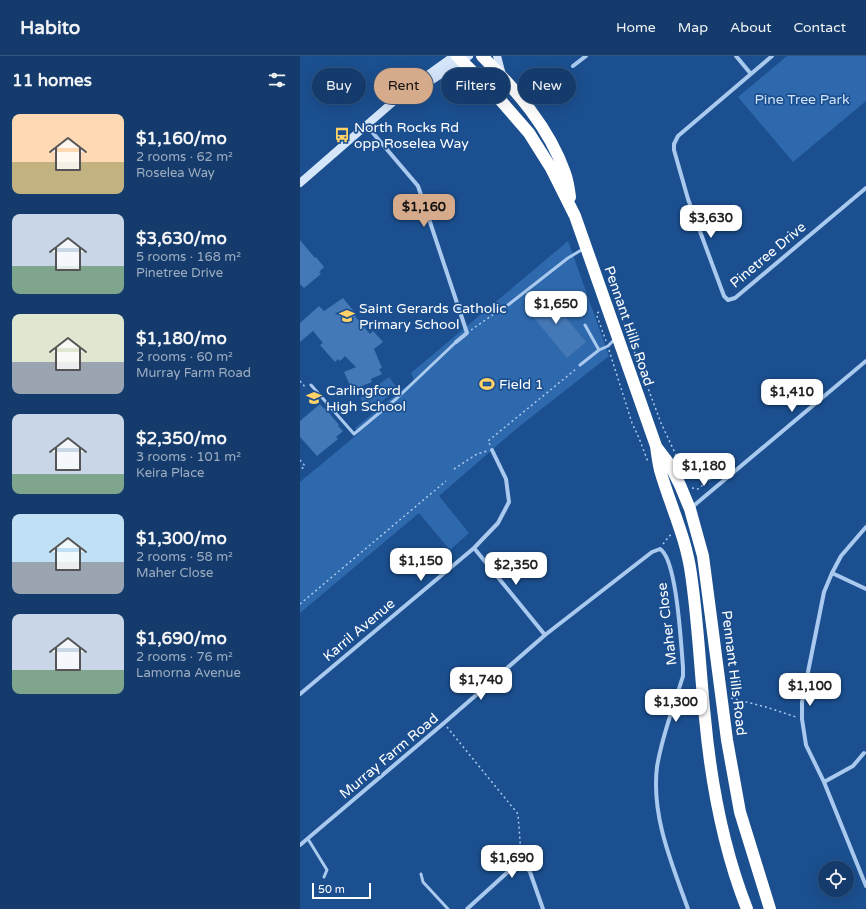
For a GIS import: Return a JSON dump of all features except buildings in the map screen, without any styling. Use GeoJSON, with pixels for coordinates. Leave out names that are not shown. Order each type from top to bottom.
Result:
{"type":"FeatureCollection","features":[{"type":"Feature","properties":{"kind":"highway","name":"Pennant Hills Road"},"geometry":{"type":"LineString","coordinates":[[482,56],[494,68]]}},
{"type":"Feature","properties":{"kind":"highway","name":"Pennant Hills Road"},"geometry":{"type":"LineString","coordinates":[[460,57],[529,133],[550,168],[575,216]]}},
{"type":"Feature","properties":{"kind":"highway","name":"Pennant Hills Road"},"geometry":{"type":"LineString","coordinates":[[510,84],[517,92],[547,136],[565,174],[575,216],[656,446],[660,469],[684,541],[694,592],[712,778],[725,840],[740,892],[747,909]]}},
{"type":"Feature","properties":{"kind":"highway","name":"Pennant Hills Road"},"geometry":{"type":"LineString","coordinates":[[656,446],[670,465],[690,509],[700,541],[706,575],[726,732],[740,812],[770,909]]}},
{"type":"Feature","properties":{"kind":"highway"},"geometry":{"type":"LineString","coordinates":[[684,541],[686,527],[684,517],[690,509]]}},
{"type":"Feature","properties":{"kind":"street"},"geometry":{"type":"LineString","coordinates":[[497,56],[500,68]]}},
{"type":"Feature","properties":{"kind":"street"},"geometry":{"type":"LineString","coordinates":[[573,66],[586,56]]}},
{"type":"Feature","properties":{"kind":"street"},"geometry":{"type":"LineString","coordinates":[[736,56],[751,74]]}},
{"type":"Feature","properties":{"kind":"street","name":"Pinetree Drive"},"geometry":{"type":"LineString","coordinates":[[772,56],[678,136],[674,144],[674,150],[688,199],[724,296],[728,300],[735,298],[866,188]]}},
{"type":"Feature","properties":{"kind":"street"},"geometry":{"type":"LineString","coordinates":[[300,183],[388,108],[460,57]]}},
{"type":"Feature","properties":{"kind":"street"},"geometry":{"type":"LineString","coordinates":[[367,126],[418,186],[467,333],[456,342]]}},
{"type":"Feature","properties":{"kind":"street"},"geometry":{"type":"LineString","coordinates":[[690,509],[866,362]]}},
{"type":"Feature","properties":{"kind":"street","name":"Karril Avenue"},"geometry":{"type":"LineString","coordinates":[[300,694],[474,548],[498,522],[509,502],[506,478],[492,450]]}},
{"type":"Feature","properties":{"kind":"street"},"geometry":{"type":"LineString","coordinates":[[866,527],[841,556],[832,573],[823,600],[802,702],[802,719],[806,745],[824,782],[866,886]]}},
{"type":"Feature","properties":{"kind":"street"},"geometry":{"type":"LineString","coordinates":[[474,548],[545,635]]}},
{"type":"Feature","properties":{"kind":"street","name":"Murray Farm Road"},"geometry":{"type":"LineString","coordinates":[[300,845],[545,635],[652,552],[660,548]]}},
{"type":"Feature","properties":{"kind":"street","name":"Maher Close"},"geometry":{"type":"LineString","coordinates":[[660,548],[666,555],[672,576],[677,605],[683,676],[664,735],[657,768],[657,795],[661,825],[667,848],[688,909]]}},
{"type":"Feature","properties":{"kind":"street"},"geometry":{"type":"LineString","coordinates":[[832,573],[866,589]]}},
{"type":"Feature","properties":{"kind":"street"},"geometry":{"type":"LineString","coordinates":[[824,782],[853,766],[864,753]]}},
{"type":"Feature","properties":{"kind":"street"},"geometry":{"type":"LineString","coordinates":[[467,909],[521,860],[530,872],[543,909]]}},
{"type":"Feature","properties":{"kind":"lane"},"geometry":{"type":"LineString","coordinates":[[508,305],[560,264],[586,246]]}},
{"type":"Feature","properties":{"kind":"lane"},"geometry":{"type":"LineString","coordinates":[[585,325],[599,350]]}},
{"type":"Feature","properties":{"kind":"lane"},"geometry":{"type":"LineString","coordinates":[[580,365],[599,350],[608,346],[617,337]]}},
{"type":"Feature","properties":{"kind":"lane"},"geometry":{"type":"LineString","coordinates":[[311,386],[354,434],[396,399],[456,342]]}},
{"type":"Feature","properties":{"kind":"lane"},"geometry":{"type":"LineString","coordinates":[[308,839],[327,870],[324,877]]}},
{"type":"Feature","properties":{"kind":"lane"},"geometry":{"type":"LineString","coordinates":[[421,874],[423,882],[448,909]]}},
{"type":"Feature","properties":{"kind":"path"},"geometry":{"type":"LineString","coordinates":[[618,304],[661,423],[676,456]]}},
{"type":"Feature","properties":{"kind":"path"},"geometry":{"type":"LineString","coordinates":[[467,333],[508,305]]}},
{"type":"Feature","properties":{"kind":"path"},"geometry":{"type":"LineString","coordinates":[[597,313],[632,423],[649,465]]}},
{"type":"Feature","properties":{"kind":"path"},"geometry":{"type":"LineString","coordinates":[[454,469],[477,454],[492,450],[488,440],[580,365]]}},
{"type":"Feature","properties":{"kind":"path"},"geometry":{"type":"LineString","coordinates":[[300,460],[305,466],[300,470]]}},
{"type":"Feature","properties":{"kind":"path"},"geometry":{"type":"LineString","coordinates":[[690,488],[698,488],[716,474],[728,477]]}},
{"type":"Feature","properties":{"kind":"path"},"geometry":{"type":"LineString","coordinates":[[300,604],[446,481]]}},
{"type":"Feature","properties":{"kind":"path"},"geometry":{"type":"LineString","coordinates":[[660,548],[674,530]]}},
{"type":"Feature","properties":{"kind":"path"},"geometry":{"type":"LineString","coordinates":[[731,698],[766,707],[802,719]]}},
{"type":"Feature","properties":{"kind":"path"},"geometry":{"type":"LineString","coordinates":[[444,723],[518,814],[521,860]]}},
{"type":"Feature","properties":{"kind":"green space","name":"Pine Tree Park"},"geometry":{"type":"Polygon","coordinates":[[[787,56],[866,56],[866,101],[793,162],[738,97],[787,56]]]}},
{"type":"Feature","properties":{"kind":"green space"},"geometry":{"type":"Polygon","coordinates":[[[568,241],[609,356],[516,429],[439,496],[469,533],[450,550],[419,513],[300,613],[300,482],[359,433],[355,428],[414,380],[411,373],[568,241]]]}},
{"type":"Feature","properties":{"kind":"green space"},"geometry":{"type":"Polygon","coordinates":[[[389,377],[398,389],[369,411],[360,398],[389,377]]]}},
{"type":"Feature","properties":{"kind":"place","name":"North Rocks Rd opp Roselea Way"},"geometry":{"type":"Point","coordinates":[342,135]}},
{"type":"Feature","properties":{"kind":"place","name":"Saint Gerards Catholic Primary School"},"geometry":{"type":"Point","coordinates":[347,316]}},
{"type":"Feature","properties":{"kind":"place","name":"Field 1"},"geometry":{"type":"Point","coordinates":[487,384]}},
{"type":"Feature","properties":{"kind":"place","name":"Carlingford High School"},"geometry":{"type":"Point","coordinates":[314,398]}}]}
